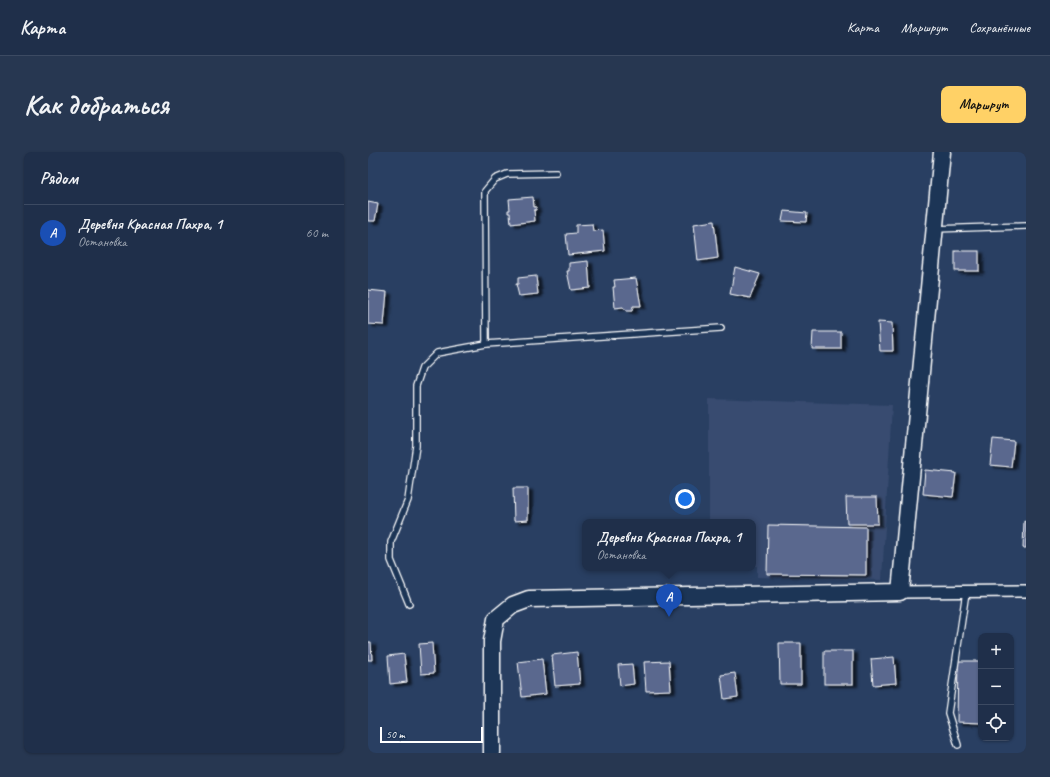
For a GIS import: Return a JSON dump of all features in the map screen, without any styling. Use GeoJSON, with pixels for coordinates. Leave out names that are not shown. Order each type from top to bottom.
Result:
{"type":"FeatureCollection","features":[{"type":"Feature","properties":{"kind":"street"},"geometry":{"type":"LineString","coordinates":[[900,592],[942,152]]}},
{"type":"Feature","properties":{"kind":"street"},"geometry":{"type":"LineString","coordinates":[[492,753],[492,641],[496,619],[513,605],[535,599],[1026,591]]}},
{"type":"Feature","properties":{"kind":"lane"},"geometry":{"type":"LineString","coordinates":[[486,344],[485,191],[495,179],[507,174],[556,173]]}},
{"type":"Feature","properties":{"kind":"lane"},"geometry":{"type":"LineString","coordinates":[[935,229],[1026,226]]}},
{"type":"Feature","properties":{"kind":"lane"},"geometry":{"type":"LineString","coordinates":[[409,604],[390,560],[391,542],[408,500],[416,446],[416,386],[422,368],[437,353],[486,344],[721,328]]}},
{"type":"Feature","properties":{"kind":"lane"},"geometry":{"type":"LineString","coordinates":[[958,745],[948,713],[966,592]]}},
{"type":"Feature","properties":{"kind":"shaded area"},"geometry":{"type":"Polygon","coordinates":[[[709,399],[892,405],[882,580],[757,577],[756,519],[709,519],[709,399]]]}},
{"type":"Feature","properties":{"kind":"building"},"geometry":{"type":"Polygon","coordinates":[[[533,197],[534,207],[536,207],[536,210],[534,210],[535,221],[511,224],[510,213],[508,213],[508,210],[510,210],[509,199],[533,197]]]}},
{"type":"Feature","properties":{"kind":"building"},"geometry":{"type":"Polygon","coordinates":[[[368,202],[378,204],[375,221],[368,221],[368,202]]]}},
{"type":"Feature","properties":{"kind":"building"},"geometry":{"type":"Polygon","coordinates":[[[784,211],[807,213],[806,222],[782,221],[784,211]]]}},
{"type":"Feature","properties":{"kind":"building"},"geometry":{"type":"Polygon","coordinates":[[[714,221],[718,258],[698,261],[694,224],[714,221]]]}},
{"type":"Feature","properties":{"kind":"building"},"geometry":{"type":"Polygon","coordinates":[[[592,224],[593,231],[603,230],[605,251],[568,255],[566,234],[576,233],[576,225],[592,224]]]}},
{"type":"Feature","properties":{"kind":"building"},"geometry":{"type":"Polygon","coordinates":[[[955,251],[979,251],[979,271],[955,271],[955,251]]]}},
{"type":"Feature","properties":{"kind":"building"},"geometry":{"type":"Polygon","coordinates":[[[588,261],[590,288],[571,290],[567,271],[569,271],[569,263],[588,261]]]}},
{"type":"Feature","properties":{"kind":"building"},"geometry":{"type":"Polygon","coordinates":[[[735,267],[760,274],[750,298],[730,294],[735,267]]]}},
{"type":"Feature","properties":{"kind":"building"},"geometry":{"type":"Polygon","coordinates":[[[536,276],[538,294],[519,296],[516,284],[518,284],[518,278],[536,276]]]}},
{"type":"Feature","properties":{"kind":"building"},"geometry":{"type":"Polygon","coordinates":[[[636,278],[641,306],[633,306],[632,311],[626,311],[623,307],[615,308],[613,287],[615,287],[614,280],[636,278]]]}},
{"type":"Feature","properties":{"kind":"building"},"geometry":{"type":"Polygon","coordinates":[[[368,290],[387,292],[384,325],[368,324],[368,290]]]}},
{"type":"Feature","properties":{"kind":"building"},"geometry":{"type":"Polygon","coordinates":[[[878,322],[892,323],[893,351],[880,351],[878,322]]]}},
{"type":"Feature","properties":{"kind":"building"},"geometry":{"type":"Polygon","coordinates":[[[813,332],[841,332],[841,349],[812,349],[813,332]]]}},
{"type":"Feature","properties":{"kind":"building"},"geometry":{"type":"Polygon","coordinates":[[[993,439],[1014,441],[1011,467],[990,465],[993,439]]]}},
{"type":"Feature","properties":{"kind":"building"},"geometry":{"type":"Polygon","coordinates":[[[925,470],[956,473],[953,497],[923,494],[925,470]]]}},
{"type":"Feature","properties":{"kind":"building"},"geometry":{"type":"Polygon","coordinates":[[[513,488],[528,488],[528,520],[514,521],[513,488]]]}},
{"type":"Feature","properties":{"kind":"building"},"geometry":{"type":"Polygon","coordinates":[[[846,497],[877,497],[878,524],[847,524],[846,497]]]}},
{"type":"Feature","properties":{"kind":"building"},"geometry":{"type":"Polygon","coordinates":[[[1024,521],[1026,522],[1026,548],[1023,548],[1024,521]]]}},
{"type":"Feature","properties":{"kind":"building"},"geometry":{"type":"Polygon","coordinates":[[[768,525],[866,527],[866,575],[767,574],[768,525]]]}},
{"type":"Feature","properties":{"kind":"building"},"geometry":{"type":"Polygon","coordinates":[[[368,642],[371,642],[372,660],[368,660],[368,642]]]}},
{"type":"Feature","properties":{"kind":"building"},"geometry":{"type":"Polygon","coordinates":[[[432,643],[434,673],[421,674],[419,644],[432,643]]]}},
{"type":"Feature","properties":{"kind":"building"},"geometry":{"type":"Polygon","coordinates":[[[779,643],[801,643],[801,684],[780,684],[779,643]]]}},
{"type":"Feature","properties":{"kind":"building"},"geometry":{"type":"Polygon","coordinates":[[[824,651],[853,651],[853,684],[824,684],[824,651]]]}},
{"type":"Feature","properties":{"kind":"building"},"geometry":{"type":"Polygon","coordinates":[[[577,652],[580,684],[555,686],[552,655],[577,652]]]}},
{"type":"Feature","properties":{"kind":"building"},"geometry":{"type":"Polygon","coordinates":[[[404,654],[407,682],[390,684],[388,656],[404,654]]]}},
{"type":"Feature","properties":{"kind":"building"},"geometry":{"type":"Polygon","coordinates":[[[894,657],[896,683],[873,685],[871,659],[894,657]]]}},
{"type":"Feature","properties":{"kind":"building"},"geometry":{"type":"Polygon","coordinates":[[[542,659],[546,694],[522,697],[518,662],[542,659]]]}},
{"type":"Feature","properties":{"kind":"building"},"geometry":{"type":"Polygon","coordinates":[[[669,661],[671,690],[646,691],[644,662],[669,661]]]}},
{"type":"Feature","properties":{"kind":"building"},"geometry":{"type":"Polygon","coordinates":[[[958,661],[978,661],[978,723],[957,722],[958,661]]]}},
{"type":"Feature","properties":{"kind":"building"},"geometry":{"type":"Polygon","coordinates":[[[632,664],[634,684],[620,686],[618,665],[632,664]]]}},
{"type":"Feature","properties":{"kind":"building"},"geometry":{"type":"Polygon","coordinates":[[[735,673],[738,697],[724,699],[721,675],[735,673]]]}},
{"type":"Feature","properties":{"kind":"place","name":"Деревня Красная Пахра, 1"},"geometry":{"type":"Point","coordinates":[669,617]}}]}
